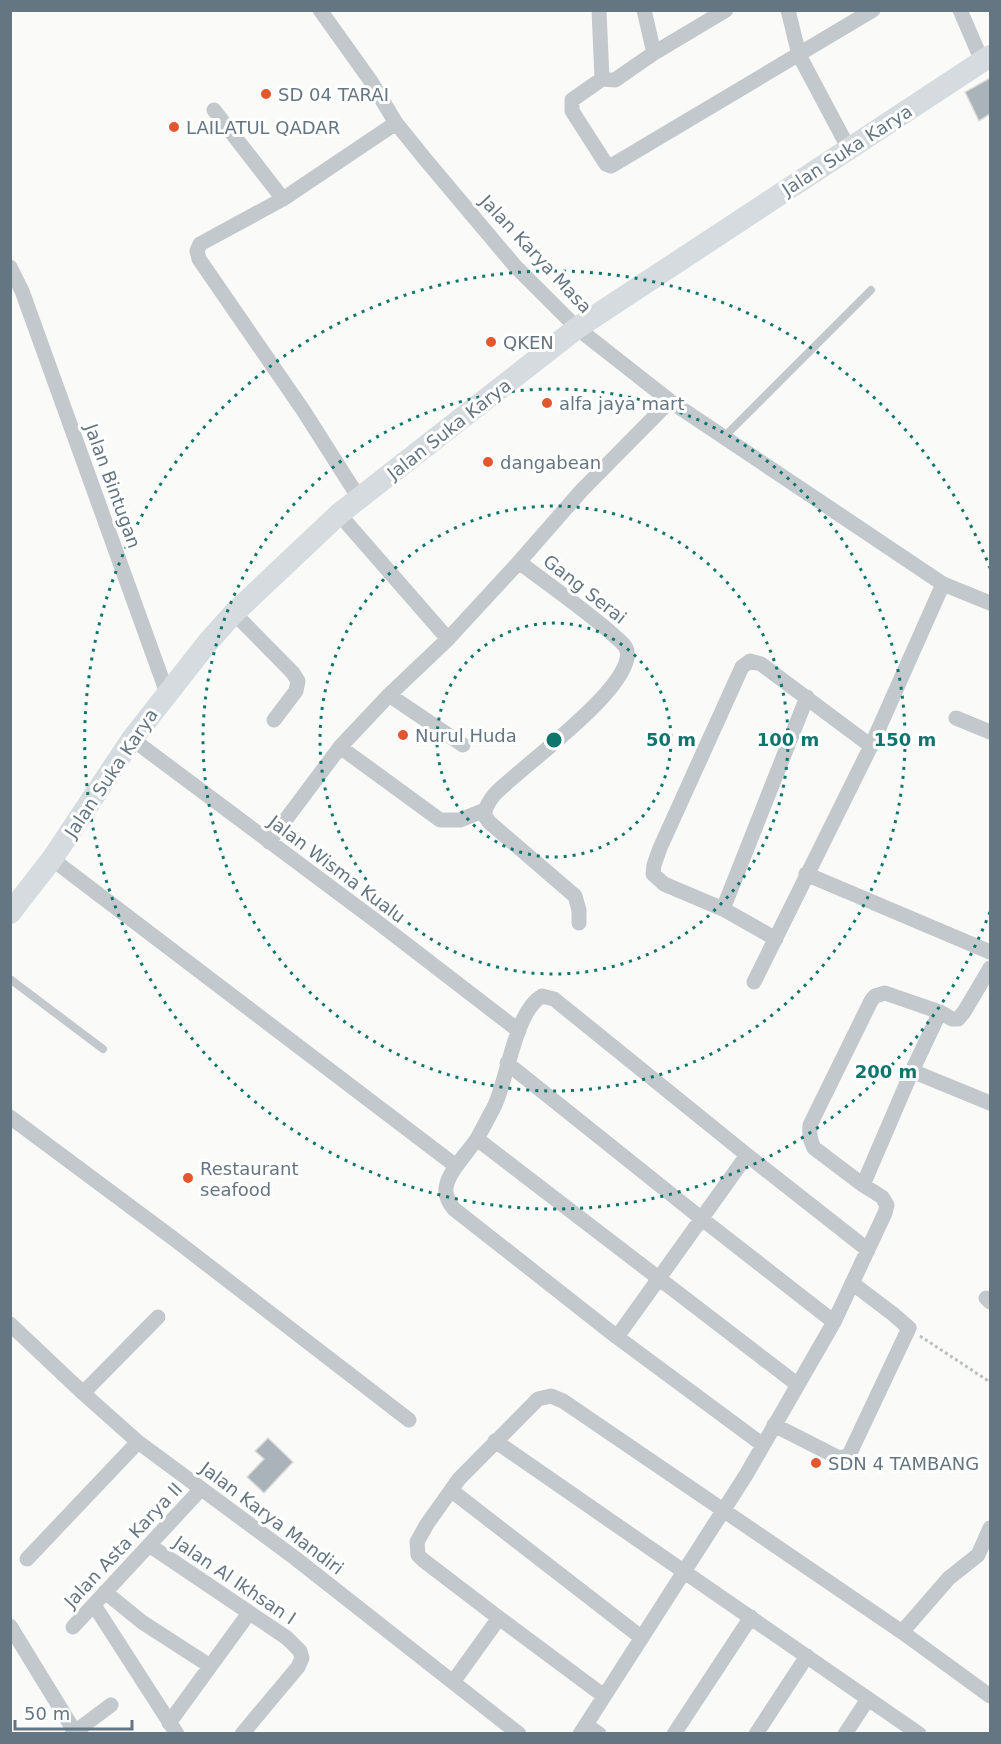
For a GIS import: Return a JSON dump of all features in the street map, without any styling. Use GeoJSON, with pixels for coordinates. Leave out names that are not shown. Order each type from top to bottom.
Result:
{"type":"FeatureCollection","features":[{"type":"Feature","properties":{"kind":"main road","name":"Jalan Suka Karya"},"geometry":{"type":"LineString","coordinates":[[10,913],[52,859],[132,739],[208,642],[234,613],[339,514],[577,328],[986,58]]}},
{"type":"Feature","properties":{"kind":"street","name":"Jalan Karya Masa"},"geometry":{"type":"LineString","coordinates":[[320,10],[370,80],[396,123],[425,159],[515,266],[577,328],[670,401],[723,438],[943,584],[990,603]]}},
{"type":"Feature","properties":{"kind":"street"},"geometry":{"type":"LineString","coordinates":[[599,10],[602,79]]}},
{"type":"Feature","properties":{"kind":"street"},"geometry":{"type":"LineString","coordinates":[[644,10],[654,53]]}},
{"type":"Feature","properties":{"kind":"street"},"geometry":{"type":"LineString","coordinates":[[788,10],[798,55],[849,149]]}},
{"type":"Feature","properties":{"kind":"street"},"geometry":{"type":"LineString","coordinates":[[721,12],[615,80],[602,79],[572,100],[572,111],[606,164],[611,166],[873,10]]}},
{"type":"Feature","properties":{"kind":"street"},"geometry":{"type":"LineString","coordinates":[[960,10],[986,58]]}},
{"type":"Feature","properties":{"kind":"street"},"geometry":{"type":"LineString","coordinates":[[214,110],[283,199]]}},
{"type":"Feature","properties":{"kind":"street"},"geometry":{"type":"LineString","coordinates":[[359,498],[303,410],[199,258],[198,253],[200,244],[283,199],[396,123]]}},
{"type":"Feature","properties":{"kind":"street","name":"Jalan Bintugan"},"geometry":{"type":"LineString","coordinates":[[10,267],[22,291],[167,693]]}},
{"type":"Feature","properties":{"kind":"street","name":"Gang Serai"},"geometry":{"type":"LineString","coordinates":[[485,810],[490,800],[501,788],[612,688],[628,657],[623,644],[519,562],[582,490],[670,401]]}},
{"type":"Feature","properties":{"kind":"street"},"geometry":{"type":"LineString","coordinates":[[339,514],[448,639]]}},
{"type":"Feature","properties":{"kind":"street"},"geometry":{"type":"LineString","coordinates":[[269,842],[340,747],[389,694],[448,639],[519,562]]}},
{"type":"Feature","properties":{"kind":"street"},"geometry":{"type":"LineString","coordinates":[[754,982],[871,746],[943,584]]}},
{"type":"Feature","properties":{"kind":"street"},"geometry":{"type":"LineString","coordinates":[[234,613],[293,673],[298,681],[296,691],[274,720]]}},
{"type":"Feature","properties":{"kind":"street"},"geometry":{"type":"LineString","coordinates":[[776,939],[723,909],[659,881],[653,871],[660,848],[742,667],[750,661],[761,664],[871,746]]}},
{"type":"Feature","properties":{"kind":"street"},"geometry":{"type":"LineString","coordinates":[[389,694],[463,745]]}},
{"type":"Feature","properties":{"kind":"street"},"geometry":{"type":"LineString","coordinates":[[723,909],[807,697]]}},
{"type":"Feature","properties":{"kind":"street"},"geometry":{"type":"LineString","coordinates":[[956,718],[990,732]]}},
{"type":"Feature","properties":{"kind":"street","name":"Jalan Wisma Kualu"},"geometry":{"type":"LineString","coordinates":[[132,739],[519,1031]]}},
{"type":"Feature","properties":{"kind":"street"},"geometry":{"type":"LineString","coordinates":[[340,747],[440,820],[460,820],[485,810],[485,816],[489,822],[575,896],[579,910],[579,924]]}},
{"type":"Feature","properties":{"kind":"street"},"geometry":{"type":"LineString","coordinates":[[52,859],[456,1166]]}},
{"type":"Feature","properties":{"kind":"street"},"geometry":{"type":"LineString","coordinates":[[806,874],[990,952]]}},
{"type":"Feature","properties":{"kind":"street"},"geometry":{"type":"LineString","coordinates":[[588,1731],[604,1695],[723,1511],[798,1385],[834,1322],[885,1213],[887,1205],[882,1197],[814,1148],[809,1134],[810,1125],[870,1001],[883,993],[891,994],[957,1019],[964,1012],[990,968]]}},
{"type":"Feature","properties":{"kind":"street"},"geometry":{"type":"LineString","coordinates":[[763,1445],[617,1337],[450,1204],[446,1187],[456,1166],[477,1139],[496,1104],[507,1063],[533,1003],[542,996],[554,999],[868,1250]]}},
{"type":"Feature","properties":{"kind":"street"},"geometry":{"type":"LineString","coordinates":[[863,1185],[940,1012]]}},
{"type":"Feature","properties":{"kind":"street"},"geometry":{"type":"LineString","coordinates":[[507,1063],[834,1322]]}},
{"type":"Feature","properties":{"kind":"street"},"geometry":{"type":"LineString","coordinates":[[912,1071],[990,1103]]}},
{"type":"Feature","properties":{"kind":"street"},"geometry":{"type":"LineString","coordinates":[[10,1117],[174,1239],[409,1420]]}},
{"type":"Feature","properties":{"kind":"street"},"geometry":{"type":"LineString","coordinates":[[477,1139],[798,1385]]}},
{"type":"Feature","properties":{"kind":"street"},"geometry":{"type":"LineString","coordinates":[[617,1337],[747,1155]]}},
{"type":"Feature","properties":{"kind":"street"},"geometry":{"type":"LineString","coordinates":[[774,1425],[835,1457],[847,1456],[909,1328],[852,1283]]}},
{"type":"Feature","properties":{"kind":"street"},"geometry":{"type":"LineString","coordinates":[[83,1393],[158,1317]]}},
{"type":"Feature","properties":{"kind":"street","name":"Jalan Karya Mandiri"},"geometry":{"type":"LineString","coordinates":[[10,1324],[138,1442],[294,1558],[519,1734]]}},
{"type":"Feature","properties":{"kind":"street"},"geometry":{"type":"LineString","coordinates":[[604,1695],[418,1555],[417,1542],[422,1532],[459,1479],[538,1399],[551,1396],[563,1401],[902,1632],[990,1696]]}},
{"type":"Feature","properties":{"kind":"street"},"geometry":{"type":"LineString","coordinates":[[495,1441],[919,1734]]}},
{"type":"Feature","properties":{"kind":"street"},"geometry":{"type":"LineString","coordinates":[[27,1559],[138,1442]]}},
{"type":"Feature","properties":{"kind":"street","name":"Jalan Asta Karya II"},"geometry":{"type":"LineString","coordinates":[[73,1627],[201,1489]]}},
{"type":"Feature","properties":{"kind":"street"},"geometry":{"type":"LineString","coordinates":[[452,1491],[642,1638]]}},
{"type":"Feature","properties":{"kind":"street"},"geometry":{"type":"LineString","coordinates":[[902,1632],[948,1578],[978,1555],[990,1528]]}},
{"type":"Feature","properties":{"kind":"street","name":"Jalan Al Ikhsan I"},"geometry":{"type":"LineString","coordinates":[[149,1545],[291,1641],[300,1651],[302,1658],[298,1667],[242,1734]]}},
{"type":"Feature","properties":{"kind":"street"},"geometry":{"type":"LineString","coordinates":[[105,1592],[142,1622],[210,1666]]}},
{"type":"Feature","properties":{"kind":"street"},"geometry":{"type":"LineString","coordinates":[[94,1605],[173,1728],[210,1666],[249,1613]]}},
{"type":"Feature","properties":{"kind":"street"},"geometry":{"type":"LineString","coordinates":[[674,1734],[751,1617]]}},
{"type":"Feature","properties":{"kind":"street"},"geometry":{"type":"LineString","coordinates":[[453,1682],[499,1618]]}},
{"type":"Feature","properties":{"kind":"street"},"geometry":{"type":"LineString","coordinates":[[10,1626],[73,1733],[111,1705]]}},
{"type":"Feature","properties":{"kind":"street"},"geometry":{"type":"LineString","coordinates":[[756,1734],[807,1656]]}},
{"type":"Feature","properties":{"kind":"street"},"geometry":{"type":"LineString","coordinates":[[845,1734],[868,1699]]}},
{"type":"Feature","properties":{"kind":"lane"},"geometry":{"type":"LineString","coordinates":[[723,438],[871,290]]}},
{"type":"Feature","properties":{"kind":"lane"},"geometry":{"type":"LineString","coordinates":[[10,978],[103,1049]]}},
{"type":"Feature","properties":{"kind":"path"},"geometry":{"type":"LineString","coordinates":[[909,1328],[990,1382]]}},
{"type":"Feature","properties":{"kind":"building"},"geometry":{"type":"Polygon","coordinates":[[[990,78],[990,114],[979,121],[965,92],[990,78]]]}},
{"type":"Feature","properties":{"kind":"building"},"geometry":{"type":"Polygon","coordinates":[[[268,1438],[293,1462],[264,1493],[247,1477],[264,1459],[255,1451],[268,1438]]]}},
{"type":"Feature","properties":{"kind":"place","name":"SD 04 TARAI"},"geometry":{"type":"Point","coordinates":[266,94]}},
{"type":"Feature","properties":{"kind":"place","name":"LAILATUL QADAR"},"geometry":{"type":"Point","coordinates":[174,127]}},
{"type":"Feature","properties":{"kind":"place","name":"QKEN"},"geometry":{"type":"Point","coordinates":[491,342]}},
{"type":"Feature","properties":{"kind":"place","name":"alfa jaya mart"},"geometry":{"type":"Point","coordinates":[547,403]}},
{"type":"Feature","properties":{"kind":"place","name":"dangabean"},"geometry":{"type":"Point","coordinates":[488,462]}},
{"type":"Feature","properties":{"kind":"place","name":"Nurul Huda"},"geometry":{"type":"Point","coordinates":[403,735]}},
{"type":"Feature","properties":{"kind":"place","name":"Restaurant seafood"},"geometry":{"type":"Point","coordinates":[188,1178]}},
{"type":"Feature","properties":{"kind":"place","name":"SDN 4 TAMBANG"},"geometry":{"type":"Point","coordinates":[816,1463]}}]}
